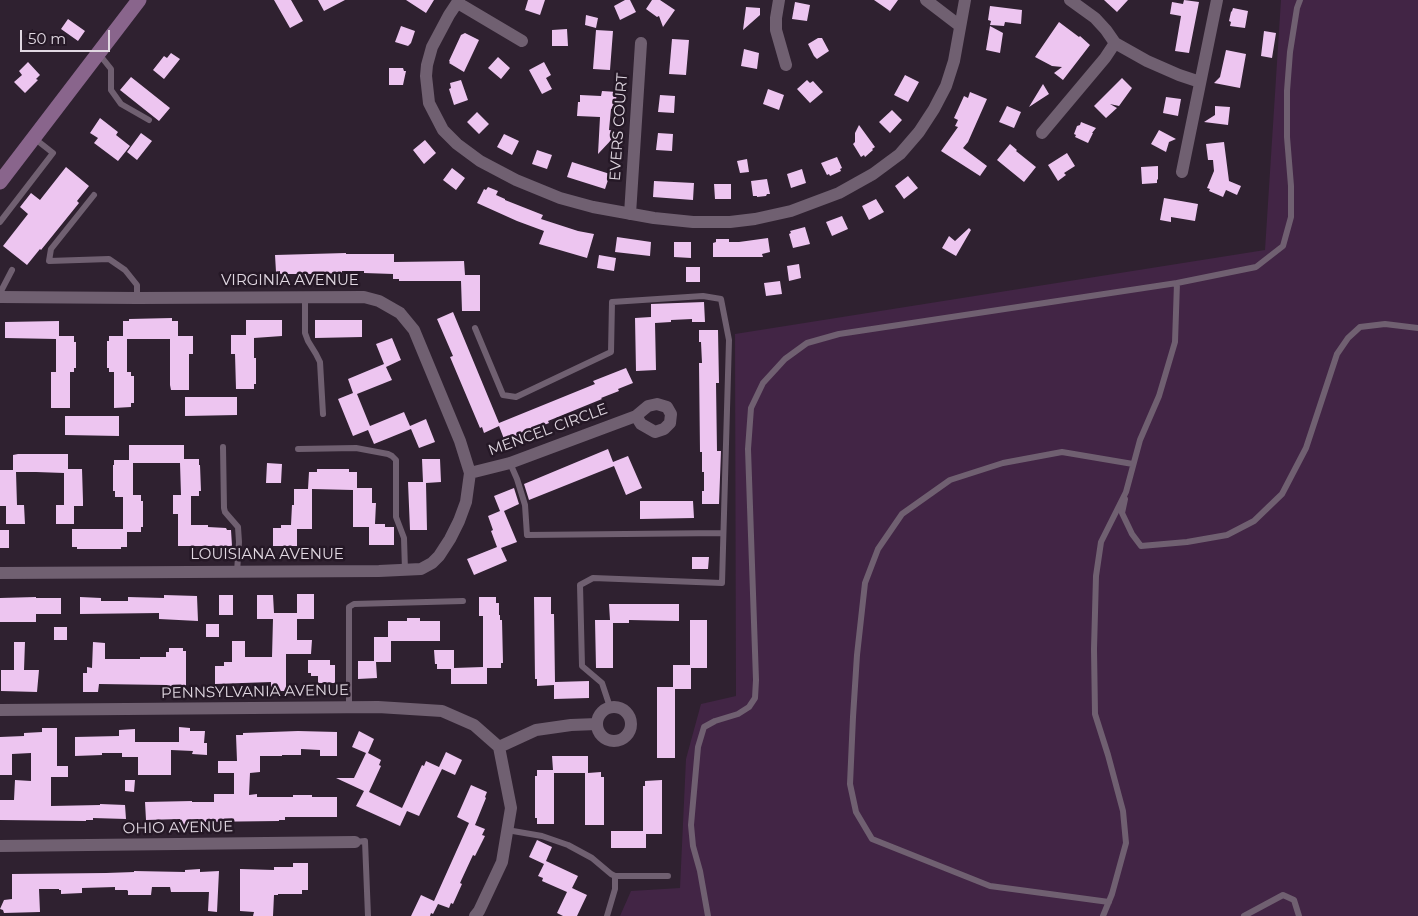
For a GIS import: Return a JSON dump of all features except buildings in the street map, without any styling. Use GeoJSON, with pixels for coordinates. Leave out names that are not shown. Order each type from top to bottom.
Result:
{"type":"FeatureCollection","features":[{"type":"Feature","properties":{"kind":"main road"},"geometry":{"type":"LineString","coordinates":[[0,182],[139,0]]}},
{"type":"Feature","properties":{"kind":"street"},"geometry":{"type":"LineString","coordinates":[[779,0],[776,30],[786,65]]}},
{"type":"Feature","properties":{"kind":"street"},"geometry":{"type":"LineString","coordinates":[[926,0],[960,26]]}},
{"type":"Feature","properties":{"kind":"street"},"geometry":{"type":"LineString","coordinates":[[522,41],[458,1],[449,15],[432,47],[427,70],[427,90],[429,102],[444,130],[457,144],[480,161],[516,180],[560,198],[592,207],[654,218],[693,222],[730,222],[791,211],[839,193],[873,174],[900,154],[919,132],[946,86],[954,61],[965,0]]}},
{"type":"Feature","properties":{"kind":"street"},"geometry":{"type":"LineString","coordinates":[[1070,0],[1095,18],[1115,43],[1147,61],[1200,82]]}},
{"type":"Feature","properties":{"kind":"street"},"geometry":{"type":"LineString","coordinates":[[1182,172],[1217,0]]}},
{"type":"Feature","properties":{"kind":"street","name":"EVERS COURT"},"geometry":{"type":"LineString","coordinates":[[630,214],[641,42]]}},
{"type":"Feature","properties":{"kind":"street"},"geometry":{"type":"LineString","coordinates":[[1042,132],[1105,58],[1115,43]]}},
{"type":"Feature","properties":{"kind":"street","name":"VIRGINIA AVENUE"},"geometry":{"type":"LineString","coordinates":[[0,297],[364,296],[379,301],[400,313],[414,330],[460,441],[470,473]]}},
{"type":"Feature","properties":{"kind":"street","name":"MENCEL CIRCLE"},"geometry":{"type":"LineString","coordinates":[[470,473],[510,463],[636,416]]}},
{"type":"Feature","properties":{"kind":"street","name":"LOUISIANA AVENUE"},"geometry":{"type":"LineString","coordinates":[[0,573],[421,569],[432,564],[443,550],[460,521],[466,502],[470,473]]}},
{"type":"Feature","properties":{"kind":"street","name":"PENNSYLVANIA AVENUE"},"geometry":{"type":"LineString","coordinates":[[0,710],[378,707],[442,711],[474,725],[499,747]]}},
{"type":"Feature","properties":{"kind":"street"},"geometry":{"type":"LineString","coordinates":[[614,707],[621,708],[626,712],[632,724],[626,736],[621,740],[614,741],[602,736],[597,724],[602,712],[614,707]]}},
{"type":"Feature","properties":{"kind":"street"},"geometry":{"type":"LineString","coordinates":[[474,916],[479,911],[502,862],[508,830],[511,808],[499,747],[536,730],[571,725],[597,724]]}},
{"type":"Feature","properties":{"kind":"street","name":"OHIO AVENUE"},"geometry":{"type":"LineString","coordinates":[[0,846],[355,842]]}},
{"type":"Feature","properties":{"kind":"lane"},"geometry":{"type":"LineString","coordinates":[[708,916],[690,825],[698,747],[704,727],[715,721],[738,714],[749,707],[756,698],[748,449],[751,408],[764,384],[785,359],[807,343],[839,334],[1177,283],[1256,266],[1283,246],[1291,217],[1287,91],[1290,52],[1300,0]]}},
{"type":"Feature","properties":{"kind":"lane"},"geometry":{"type":"LineString","coordinates":[[98,53],[111,69],[111,90],[121,104],[149,120]]}},
{"type":"Feature","properties":{"kind":"lane"},"geometry":{"type":"LineString","coordinates":[[0,222],[53,153],[34,138]]}},
{"type":"Feature","properties":{"kind":"lane"},"geometry":{"type":"LineString","coordinates":[[94,194],[51,249],[49,261],[109,259],[126,270],[137,284],[137,298]]}},
{"type":"Feature","properties":{"kind":"lane"},"geometry":{"type":"LineString","coordinates":[[0,293],[12,270]]}},
{"type":"Feature","properties":{"kind":"lane"},"geometry":{"type":"LineString","coordinates":[[1177,283],[1175,342],[1159,396],[1140,440],[1122,513],[1132,534],[1141,546],[1187,542],[1227,535],[1254,522],[1282,494],[1306,448],[1337,354],[1348,338],[1360,327],[1385,324],[1418,328]]}},
{"type":"Feature","properties":{"kind":"lane"},"geometry":{"type":"LineString","coordinates":[[475,328],[503,396],[516,397],[611,352],[612,302],[703,296],[721,299],[730,340],[722,584],[593,578],[580,585],[582,666],[602,683],[610,708]]}},
{"type":"Feature","properties":{"kind":"lane"},"geometry":{"type":"LineString","coordinates":[[304,297],[305,333],[320,362],[323,414]]}},
{"type":"Feature","properties":{"kind":"lane"},"geometry":{"type":"LineString","coordinates":[[223,447],[224,508],[238,528],[237,572]]}},
{"type":"Feature","properties":{"kind":"lane"},"geometry":{"type":"LineString","coordinates":[[298,449],[356,448],[388,454],[396,460],[396,517],[404,538],[405,570]]}},
{"type":"Feature","properties":{"kind":"lane"},"geometry":{"type":"LineString","coordinates":[[1109,902],[990,886],[872,839],[856,812],[850,784],[857,655],[865,583],[878,549],[902,514],[950,480],[1003,464],[1062,452],[1133,464]]}},
{"type":"Feature","properties":{"kind":"lane"},"geometry":{"type":"LineString","coordinates":[[510,463],[525,505],[526,535],[723,534]]}},
{"type":"Feature","properties":{"kind":"lane"},"geometry":{"type":"LineString","coordinates":[[1103,916],[1109,902],[1126,843],[1123,811],[1095,714],[1096,576],[1101,542],[1126,492]]}},
{"type":"Feature","properties":{"kind":"lane"},"geometry":{"type":"LineString","coordinates":[[349,707],[349,607],[354,604],[463,601]]}},
{"type":"Feature","properties":{"kind":"lane"},"geometry":{"type":"LineString","coordinates":[[508,830],[542,836],[568,845],[592,858],[616,876],[668,876]]}},
{"type":"Feature","properties":{"kind":"lane"},"geometry":{"type":"LineString","coordinates":[[355,842],[365,841],[368,916]]}},
{"type":"Feature","properties":{"kind":"lane"},"geometry":{"type":"LineString","coordinates":[[607,916],[616,889],[616,876]]}},
{"type":"Feature","properties":{"kind":"lane"},"geometry":{"type":"LineString","coordinates":[[1244,916],[1283,895],[1294,900],[1299,916]]}},
{"type":"Feature","properties":{"kind":"shaded area"},"geometry":{"type":"Polygon","coordinates":[[[1281,0],[1418,0],[1418,916],[620,916],[631,891],[680,888],[686,759],[701,704],[736,696],[735,334],[1265,250],[1281,0]]]}}]}
